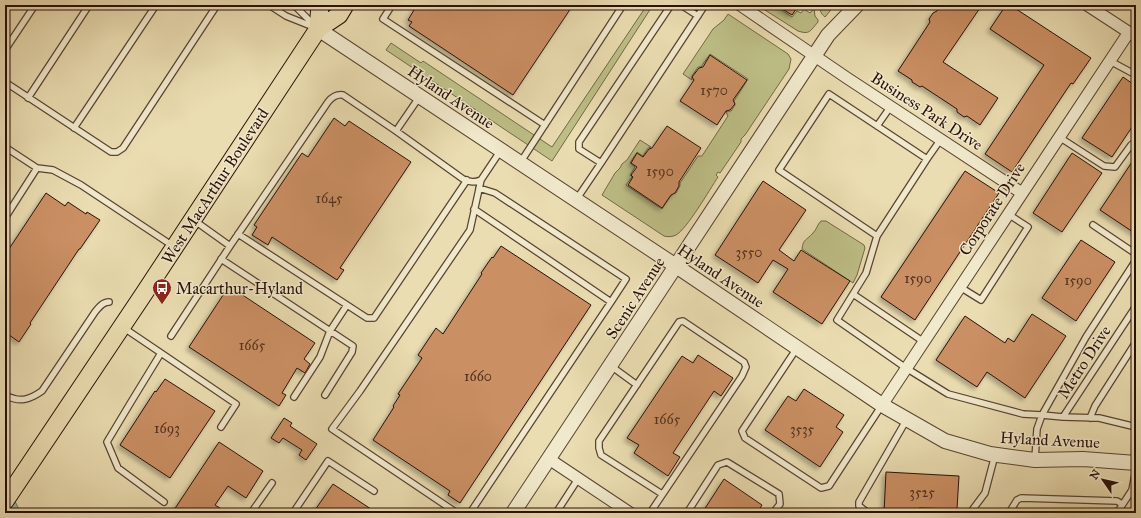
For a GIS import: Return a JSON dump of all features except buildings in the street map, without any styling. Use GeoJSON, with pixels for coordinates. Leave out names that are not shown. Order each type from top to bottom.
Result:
{"type":"FeatureCollection","features":[{"type":"Feature","properties":{"kind":"main road","name":"West MacArthur Boulevard"},"geometry":{"type":"LineString","coordinates":[[318,29],[320,5]]}},
{"type":"Feature","properties":{"kind":"main road","name":"West MacArthur Boulevard"},"geometry":{"type":"LineString","coordinates":[[5,501],[193,220],[318,29],[339,15],[345,5]]}},
{"type":"Feature","properties":{"kind":"street","name":"Business Park Drive"},"geometry":{"type":"LineString","coordinates":[[740,5],[1022,193]]}},
{"type":"Feature","properties":{"kind":"street","name":"Scenic Avenue"},"geometry":{"type":"LineString","coordinates":[[513,513],[828,36],[857,5]]}},
{"type":"Feature","properties":{"kind":"street"},"geometry":{"type":"LineString","coordinates":[[1087,5],[1132,35]]}},
{"type":"Feature","properties":{"kind":"street","name":"Hyland Avenue"},"geometry":{"type":"LineString","coordinates":[[318,29],[676,266],[882,405],[945,441],[995,454],[1034,460],[1083,459],[1136,463]]}},
{"type":"Feature","properties":{"kind":"street","name":"Corporate Drive"},"geometry":{"type":"LineString","coordinates":[[882,405],[1059,136],[1110,61],[1132,35]]}},
{"type":"Feature","properties":{"kind":"street"},"geometry":{"type":"LineString","coordinates":[[549,459],[630,513]]}},
{"type":"Feature","properties":{"kind":"lane"},"geometry":{"type":"LineString","coordinates":[[5,50],[35,5]]}},
{"type":"Feature","properties":{"kind":"lane"},"geometry":{"type":"LineString","coordinates":[[28,98],[89,5]]}},
{"type":"Feature","properties":{"kind":"lane"},"geometry":{"type":"LineString","coordinates":[[74,128],[156,5]]}},
{"type":"Feature","properties":{"kind":"lane"},"geometry":{"type":"LineString","coordinates":[[5,82],[111,152],[117,152],[123,148],[217,5]]}},
{"type":"Feature","properties":{"kind":"lane"},"geometry":{"type":"LineString","coordinates":[[269,5],[286,16],[318,29]]}},
{"type":"Feature","properties":{"kind":"lane"},"geometry":{"type":"LineString","coordinates":[[294,5],[318,29]]}},
{"type":"Feature","properties":{"kind":"lane"},"geometry":{"type":"LineString","coordinates":[[392,5],[383,19],[545,125]]}},
{"type":"Feature","properties":{"kind":"lane"},"geometry":{"type":"LineString","coordinates":[[520,163],[624,5]]}},
{"type":"Feature","properties":{"kind":"lane"},"geometry":{"type":"LineString","coordinates":[[601,163],[579,149],[579,142],[671,5],[675,5]]}},
{"type":"Feature","properties":{"kind":"lane"},"geometry":{"type":"LineString","coordinates":[[681,5],[698,16]]}},
{"type":"Feature","properties":{"kind":"lane"},"geometry":{"type":"LineString","coordinates":[[576,200],[705,5]]}},
{"type":"Feature","properties":{"kind":"lane"},"geometry":{"type":"LineString","coordinates":[[1110,61],[1136,75]]}},
{"type":"Feature","properties":{"kind":"lane"},"geometry":{"type":"LineString","coordinates":[[877,236],[779,170],[829,94],[927,160]]}},
{"type":"Feature","properties":{"kind":"lane"},"geometry":{"type":"LineString","coordinates":[[171,336],[221,259],[331,98],[343,95],[467,180],[472,182],[481,180]]}},
{"type":"Feature","properties":{"kind":"lane"},"geometry":{"type":"LineString","coordinates":[[396,132],[420,96]]}},
{"type":"Feature","properties":{"kind":"lane"},"geometry":{"type":"LineString","coordinates":[[878,126],[891,106]]}},
{"type":"Feature","properties":{"kind":"lane"},"geometry":{"type":"LineString","coordinates":[[1059,136],[1104,166],[1116,167],[1131,145],[1136,141]]}},
{"type":"Feature","properties":{"kind":"lane"},"geometry":{"type":"LineString","coordinates":[[924,342],[853,294],[866,273],[877,236],[941,139]]}},
{"type":"Feature","properties":{"kind":"lane"},"geometry":{"type":"LineString","coordinates":[[5,147],[37,168],[53,170],[81,185],[175,247]]}},
{"type":"Feature","properties":{"kind":"lane"},"geometry":{"type":"LineString","coordinates":[[457,513],[332,430],[470,230],[481,180],[501,150]]}},
{"type":"Feature","properties":{"kind":"lane"},"geometry":{"type":"LineString","coordinates":[[5,218],[37,168]]}},
{"type":"Feature","properties":{"kind":"lane"},"geometry":{"type":"LineString","coordinates":[[238,234],[367,318],[374,318],[467,180]]}},
{"type":"Feature","properties":{"kind":"lane"},"geometry":{"type":"LineString","coordinates":[[470,513],[626,280],[495,193],[479,188]]}},
{"type":"Feature","properties":{"kind":"lane"},"geometry":{"type":"LineString","coordinates":[[474,209],[611,302]]}},
{"type":"Feature","properties":{"kind":"lane"},"geometry":{"type":"LineString","coordinates":[[960,287],[981,300],[1028,227],[1008,214]]}},
{"type":"Feature","properties":{"kind":"lane"},"geometry":{"type":"LineString","coordinates":[[193,220],[230,246]]}},
{"type":"Feature","properties":{"kind":"lane"},"geometry":{"type":"LineString","coordinates":[[1093,225],[1136,254]]}},
{"type":"Feature","properties":{"kind":"lane"},"geometry":{"type":"LineString","coordinates":[[221,259],[353,346],[352,352],[325,395]]}},
{"type":"Feature","properties":{"kind":"lane"},"geometry":{"type":"LineString","coordinates":[[1034,460],[1037,429],[1042,415],[1086,337],[1136,260]]}},
{"type":"Feature","properties":{"kind":"lane","name":"Metro Drive"},"geometry":{"type":"LineString","coordinates":[[853,294],[837,320],[906,368],[948,394],[1023,414],[1063,417],[1136,306]]}},
{"type":"Feature","properties":{"kind":"lane"},"geometry":{"type":"LineString","coordinates":[[5,395],[11,399],[22,400],[33,398],[42,391],[95,312],[102,304],[109,302]]}},
{"type":"Feature","properties":{"kind":"lane"},"geometry":{"type":"LineString","coordinates":[[294,397],[320,357],[330,331],[347,305]]}},
{"type":"Feature","properties":{"kind":"lane"},"geometry":{"type":"LineString","coordinates":[[649,513],[662,494],[742,376],[746,367],[744,362],[683,321],[679,322],[599,441],[601,455],[662,494]]}},
{"type":"Feature","properties":{"kind":"lane"},"geometry":{"type":"LineString","coordinates":[[122,327],[236,404],[221,427]]}},
{"type":"Feature","properties":{"kind":"lane"},"geometry":{"type":"LineString","coordinates":[[1090,418],[1095,406],[1136,342]]}},
{"type":"Feature","properties":{"kind":"lane"},"geometry":{"type":"LineString","coordinates":[[797,348],[742,430],[745,438],[821,488],[829,486],[882,405]]}},
{"type":"Feature","properties":{"kind":"lane"},"geometry":{"type":"LineString","coordinates":[[161,353],[107,442],[118,468],[164,502]]}},
{"type":"Feature","properties":{"kind":"lane"},"geometry":{"type":"LineString","coordinates":[[611,366],[637,385]]}},
{"type":"Feature","properties":{"kind":"lane"},"geometry":{"type":"LineString","coordinates":[[1063,417],[1099,418],[1136,426]]}},
{"type":"Feature","properties":{"kind":"lane"},"geometry":{"type":"LineString","coordinates":[[868,513],[859,506],[858,502],[907,419]]}},
{"type":"Feature","properties":{"kind":"lane"},"geometry":{"type":"LineString","coordinates":[[970,513],[985,493],[995,454]]}},
{"type":"Feature","properties":{"kind":"lane"},"geometry":{"type":"LineString","coordinates":[[293,513],[328,461],[374,491]]}},
{"type":"Feature","properties":{"kind":"lane"},"geometry":{"type":"LineString","coordinates":[[687,513],[718,465],[727,462],[779,494],[780,504],[773,513]]}},
{"type":"Feature","properties":{"kind":"lane"},"geometry":{"type":"LineString","coordinates":[[1117,513],[1132,490],[1136,469]]}},
{"type":"Feature","properties":{"kind":"lane"},"geometry":{"type":"LineString","coordinates":[[556,513],[578,479]]}},
{"type":"Feature","properties":{"kind":"lane"},"geometry":{"type":"LineString","coordinates":[[251,513],[272,483]]}},
{"type":"Feature","properties":{"kind":"lane"},"geometry":{"type":"LineString","coordinates":[[1009,513],[1017,500],[1021,498],[1117,501],[1122,504]]}},
{"type":"Feature","properties":{"kind":"lane"},"geometry":{"type":"LineString","coordinates":[[393,513],[400,513]]}},
{"type":"Feature","properties":{"kind":"green space"},"geometry":{"type":"Polygon","coordinates":[[[647,5],[653,5],[552,161],[386,50],[391,43],[421,63],[423,61],[552,147],[647,5]]]}},
{"type":"Feature","properties":{"kind":"green space"},"geometry":{"type":"Polygon","coordinates":[[[757,5],[774,5],[792,17],[797,11],[801,13],[804,9],[810,13],[814,8],[815,16],[818,22],[810,31],[805,33],[798,31],[757,5]]]}},
{"type":"Feature","properties":{"kind":"green space"},"geometry":{"type":"Polygon","coordinates":[[[823,5],[835,5],[825,17],[821,11],[823,5]]]}},
{"type":"Feature","properties":{"kind":"green space"},"geometry":{"type":"Polygon","coordinates":[[[728,14],[788,54],[791,59],[789,69],[741,139],[741,142],[720,173],[718,172],[716,175],[718,177],[692,217],[676,235],[670,237],[664,236],[602,195],[615,173],[627,160],[640,140],[651,147],[648,148],[643,156],[637,152],[630,163],[635,167],[630,175],[632,177],[626,185],[662,209],[672,194],[676,193],[680,183],[698,156],[702,156],[728,116],[726,112],[731,111],[735,105],[734,101],[748,79],[710,54],[701,67],[698,67],[692,76],[692,80],[683,74],[713,29],[724,20],[728,14]]]}},
{"type":"Feature","properties":{"kind":"green space"},"geometry":{"type":"Polygon","coordinates":[[[821,221],[826,221],[864,245],[865,248],[853,283],[802,249],[804,241],[814,232],[821,221]]]}},
{"type":"Feature","properties":{"kind":"shaded area"},"geometry":{"type":"Polygon","coordinates":[[[5,482],[21,513],[5,513],[5,482]]]}},
{"type":"Feature","properties":{"kind":"place","name":"Macarthur-Hyland"},"geometry":{"type":"Point","coordinates":[162,305]}}]}
